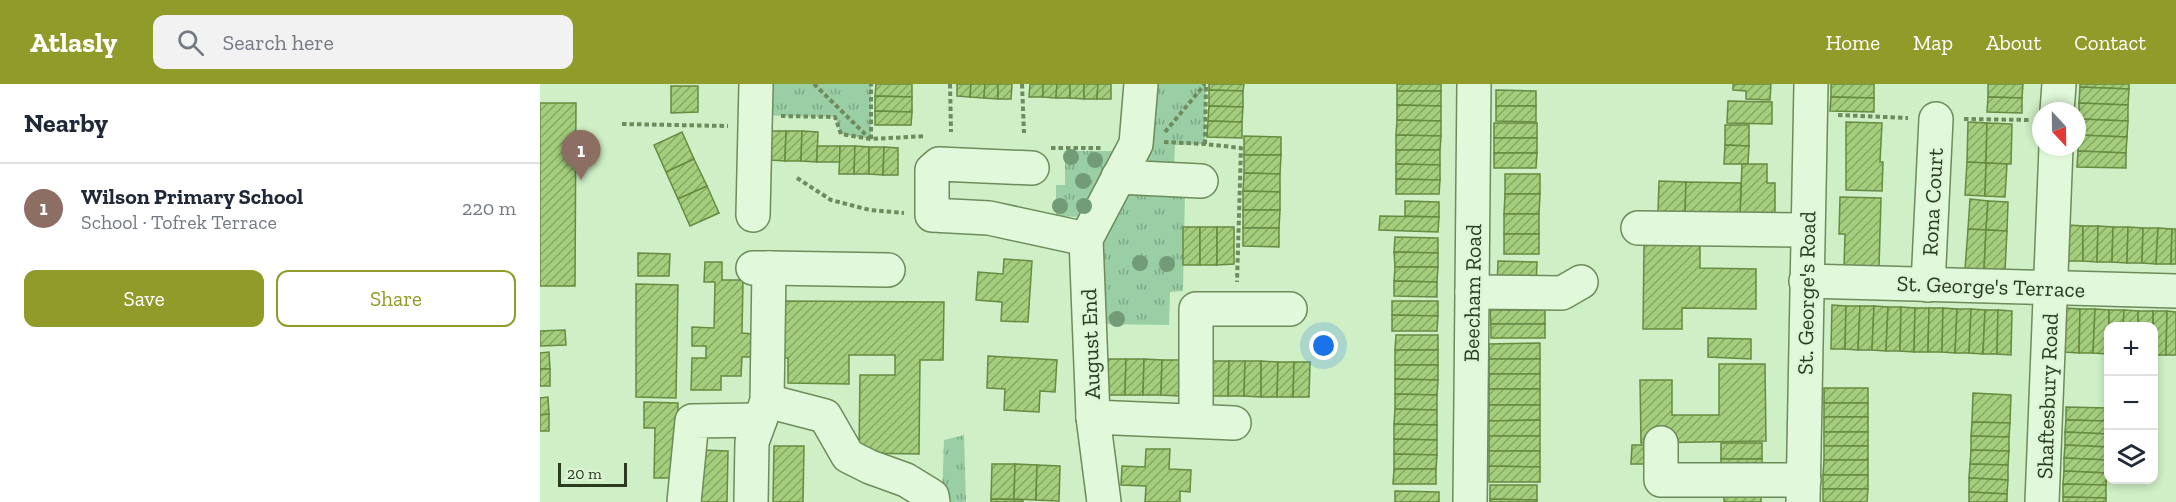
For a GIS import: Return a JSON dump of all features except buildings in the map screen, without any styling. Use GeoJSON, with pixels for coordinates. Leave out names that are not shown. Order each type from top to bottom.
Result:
{"type":"FeatureCollection","features":[{"type":"Feature","properties":{"kind":"street","name":"August End"},"geometry":{"type":"LineString","coordinates":[[1141,84],[1136,144],[1146,145]]}},
{"type":"Feature","properties":{"kind":"street","name":"Beecham Road"},"geometry":{"type":"LineString","coordinates":[[1470,502],[1474,84]]}},
{"type":"Feature","properties":{"kind":"street","name":"St. George's Road"},"geometry":{"type":"LineString","coordinates":[[1804,491],[1810,84]]}},
{"type":"Feature","properties":{"kind":"street"},"geometry":{"type":"LineString","coordinates":[[2058,102],[2059,84]]}},
{"type":"Feature","properties":{"kind":"street"},"geometry":{"type":"LineString","coordinates":[[753,215],[756,109]]}},
{"type":"Feature","properties":{"kind":"street","name":"Rona Court"},"geometry":{"type":"LineString","coordinates":[[1928,285],[1936,119]]}},
{"type":"Feature","properties":{"kind":"street","name":"August End"},"geometry":{"type":"LineString","coordinates":[[1146,145],[1118,177],[1086,239],[1092,417],[1234,423]]}},
{"type":"Feature","properties":{"kind":"street","name":"Shaftesbury Road"},"geometry":{"type":"LineString","coordinates":[[2042,502],[2056,156]]}},
{"type":"Feature","properties":{"kind":"street"},"geometry":{"type":"LineString","coordinates":[[1039,158],[939,164],[932,170],[932,215],[989,218],[1086,239]]}},
{"type":"Feature","properties":{"kind":"street"},"geometry":{"type":"LineString","coordinates":[[1118,177],[1202,175]]}},
{"type":"Feature","properties":{"kind":"street"},"geometry":{"type":"LineString","coordinates":[[1638,228],[1807,230]]}},
{"type":"Feature","properties":{"kind":"street"},"geometry":{"type":"LineString","coordinates":[[752,502],[752,442],[763,411],[761,268],[888,270]]}},
{"type":"Feature","properties":{"kind":"street","name":"St. George's Terrace"},"geometry":{"type":"LineString","coordinates":[[1806,281],[2176,291]]}},
{"type":"Feature","properties":{"kind":"street"},"geometry":{"type":"LineString","coordinates":[[1472,292],[1562,293],[1581,282]]}},
{"type":"Feature","properties":{"kind":"street"},"geometry":{"type":"LineString","coordinates":[[1196,420],[1196,309],[1290,309]]}},
{"type":"Feature","properties":{"kind":"street"},"geometry":{"type":"LineString","coordinates":[[684,502],[692,421],[763,411],[825,416],[848,456],[906,480],[932,496],[933,502]]}},
{"type":"Feature","properties":{"kind":"street"},"geometry":{"type":"LineString","coordinates":[[1092,417],[1104,502]]}},
{"type":"Feature","properties":{"kind":"street"},"geometry":{"type":"LineString","coordinates":[[1661,443],[1661,480],[1804,491]]}},
{"type":"Feature","properties":{"kind":"path"},"geometry":{"type":"LineString","coordinates":[[814,84],[871,139]]}},
{"type":"Feature","properties":{"kind":"path"},"geometry":{"type":"LineString","coordinates":[[871,84],[871,139]]}},
{"type":"Feature","properties":{"kind":"path"},"geometry":{"type":"LineString","coordinates":[[950,84],[951,132]]}},
{"type":"Feature","properties":{"kind":"path"},"geometry":{"type":"LineString","coordinates":[[1022,84],[1024,133]]}},
{"type":"Feature","properties":{"kind":"path"},"geometry":{"type":"LineString","coordinates":[[1039,158],[1146,145],[1206,84]]}},
{"type":"Feature","properties":{"kind":"path"},"geometry":{"type":"LineString","coordinates":[[1202,175],[1206,84]]}},
{"type":"Feature","properties":{"kind":"path"},"geometry":{"type":"LineString","coordinates":[[622,124],[756,109],[835,117],[841,134],[871,139],[926,136]]}},
{"type":"Feature","properties":{"kind":"path"},"geometry":{"type":"LineString","coordinates":[[797,178],[831,200],[870,210],[932,215]]}},
{"type":"Feature","properties":{"kind":"green space"},"geometry":{"type":"Polygon","coordinates":[[[756,84],[871,84],[871,139],[841,134],[835,117],[756,115],[756,84]]]}},
{"type":"Feature","properties":{"kind":"green space"},"geometry":{"type":"Polygon","coordinates":[[[1151,84],[1206,84],[1205,144],[1175,145],[1174,168],[1154,167],[1145,155],[1151,84]]]}},
{"type":"Feature","properties":{"kind":"green space"},"geometry":{"type":"Polygon","coordinates":[[[1065,151],[1128,151],[1082,217],[1056,216],[1056,185],[1065,185],[1065,151]]]}},
{"type":"Feature","properties":{"kind":"green space"},"geometry":{"type":"Polygon","coordinates":[[[1185,189],[1183,291],[1170,292],[1169,325],[1100,324],[1104,244],[1115,212],[1130,190],[1185,189]]]}},
{"type":"Feature","properties":{"kind":"green space"},"geometry":{"type":"Polygon","coordinates":[[[964,435],[966,502],[942,502],[944,440],[964,435]]]}},
{"type":"Feature","properties":{"kind":"place","name":"Wilson Primary School"},"geometry":{"type":"Point","coordinates":[581,180]}}]}
